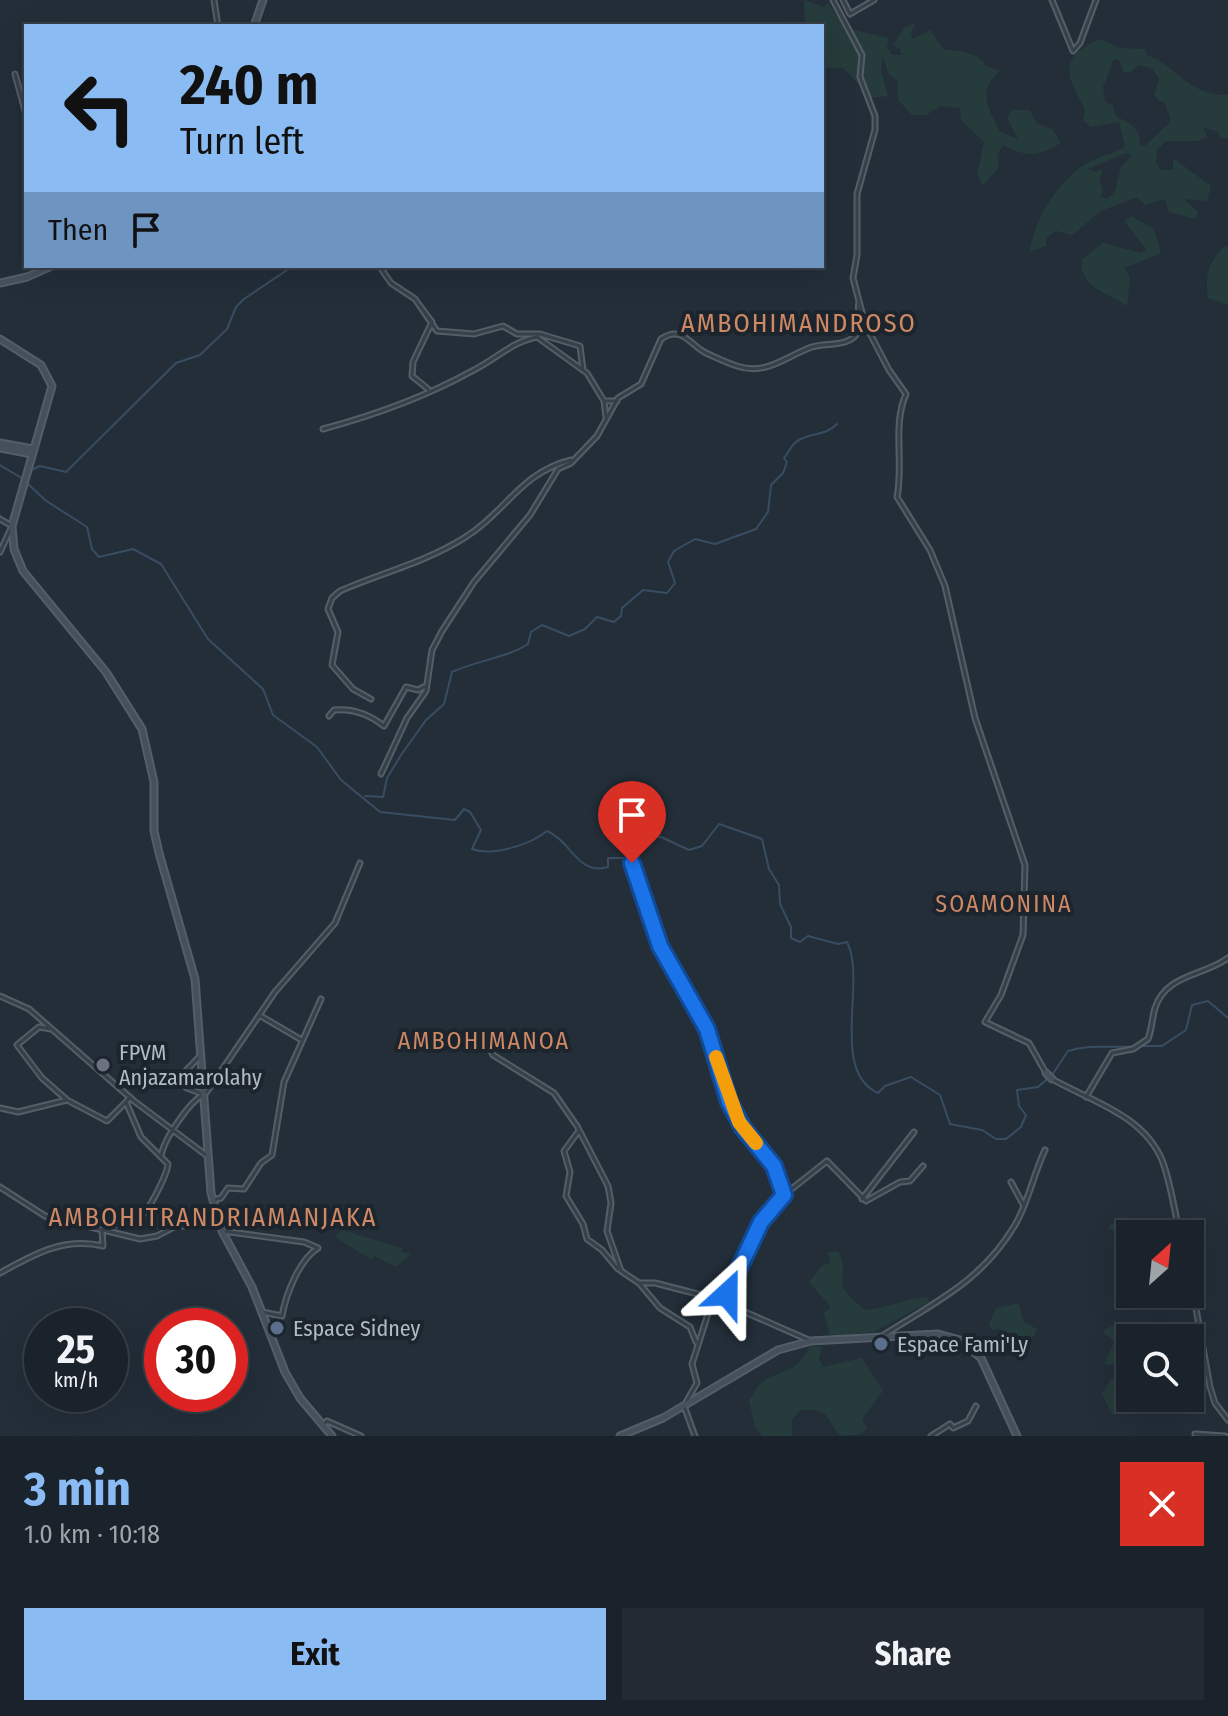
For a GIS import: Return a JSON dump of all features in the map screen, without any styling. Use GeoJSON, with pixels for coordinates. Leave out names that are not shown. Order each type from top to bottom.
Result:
{"type":"FeatureCollection","features":[{"type":"Feature","properties":{"kind":"street"},"geometry":{"type":"LineString","coordinates":[[214,0],[218,24]]}},
{"type":"Feature","properties":{"kind":"street"},"geometry":{"type":"LineString","coordinates":[[255,24],[263,0]]}},
{"type":"Feature","properties":{"kind":"street"},"geometry":{"type":"LineString","coordinates":[[833,0],[862,55],[860,77],[875,116],[875,130],[855,210],[857,255],[852,272],[859,302],[884,361],[906,393],[899,407],[901,480],[897,497],[930,550],[942,578],[975,718],[1025,865],[1023,935],[986,1025],[1029,1043],[1052,1079],[1128,1118],[1154,1147],[1165,1168],[1177,1220]]}},
{"type":"Feature","properties":{"kind":"street"},"geometry":{"type":"LineString","coordinates":[[843,0],[850,14],[874,0]]}},
{"type":"Feature","properties":{"kind":"street"},"geometry":{"type":"LineString","coordinates":[[1052,0],[1073,51],[1096,0]]}},
{"type":"Feature","properties":{"kind":"street"},"geometry":{"type":"LineString","coordinates":[[15,74],[24,107]]}},
{"type":"Feature","properties":{"kind":"street"},"geometry":{"type":"LineString","coordinates":[[0,283],[27,277],[47,268]]}},
{"type":"Feature","properties":{"kind":"street"},"geometry":{"type":"LineString","coordinates":[[382,270],[391,283],[431,317],[431,324],[412,369],[415,381],[430,389]]}},
{"type":"Feature","properties":{"kind":"street"},"geometry":{"type":"LineString","coordinates":[[381,774],[407,718],[426,691],[432,650],[442,631],[474,582],[530,515],[558,469],[574,459],[597,436],[617,401],[641,384],[661,339],[670,334],[686,336],[704,352],[735,366],[762,368],[786,362],[812,347],[838,344],[854,337],[860,326],[859,302]]}},
{"type":"Feature","properties":{"kind":"street"},"geometry":{"type":"LineString","coordinates":[[431,324],[440,332],[474,334],[503,326],[517,334],[540,334],[580,346],[583,370]]}},
{"type":"Feature","properties":{"kind":"street"},"geometry":{"type":"LineString","coordinates":[[528,334],[537,337],[583,370],[604,401],[606,420]]}},
{"type":"Feature","properties":{"kind":"street"},"geometry":{"type":"LineString","coordinates":[[323,429],[399,407],[430,389],[475,370],[512,345],[537,337]]}},
{"type":"Feature","properties":{"kind":"street"},"geometry":{"type":"LineString","coordinates":[[0,339],[28,354],[50,377],[52,386],[12,526],[0,552]]}},
{"type":"Feature","properties":{"kind":"street"},"geometry":{"type":"LineString","coordinates":[[604,401],[617,401]]}},
{"type":"Feature","properties":{"kind":"street"},"geometry":{"type":"LineString","coordinates":[[0,446],[32,451]]}},
{"type":"Feature","properties":{"kind":"street"},"geometry":{"type":"LineString","coordinates":[[371,699],[353,689],[332,665],[338,632],[328,609],[332,598],[340,591],[426,558],[462,539],[507,505],[524,481],[544,468],[574,459]]}},
{"type":"Feature","properties":{"kind":"street"},"geometry":{"type":"LineString","coordinates":[[0,519],[12,526]]}},
{"type":"Feature","properties":{"kind":"street"},"geometry":{"type":"LineString","coordinates":[[12,526],[14,549],[23,571],[106,672],[142,729],[154,782],[159,853],[195,979],[213,1200],[222,1231],[252,1287],[294,1388],[332,1436]]}},
{"type":"Feature","properties":{"kind":"street"},"geometry":{"type":"LineString","coordinates":[[329,716],[334,710],[347,709],[371,716],[384,726],[406,687],[418,690],[427,685]]}},
{"type":"Feature","properties":{"kind":"street"},"geometry":{"type":"LineString","coordinates":[[161,1156],[172,1129],[204,1093],[275,992],[335,923],[360,863]]}},
{"type":"Feature","properties":{"kind":"street"},"geometry":{"type":"LineString","coordinates":[[632,863],[660,946],[707,1029],[729,1102],[743,1128],[774,1166],[784,1195]]}},
{"type":"Feature","properties":{"kind":"street"},"geometry":{"type":"LineString","coordinates":[[1086,1097],[1112,1053],[1134,1048],[1148,1039],[1155,1007],[1167,987],[1215,967],[1228,958]]}},
{"type":"Feature","properties":{"kind":"street"},"geometry":{"type":"LineString","coordinates":[[0,996],[29,1009],[130,1097],[210,1157]]}},
{"type":"Feature","properties":{"kind":"street"},"geometry":{"type":"LineString","coordinates":[[213,1200],[221,1198],[228,1188],[244,1189],[256,1169],[272,1155],[284,1082],[300,1039],[321,999]]}},
{"type":"Feature","properties":{"kind":"street"},"geometry":{"type":"LineString","coordinates":[[259,1015],[300,1039]]}},
{"type":"Feature","properties":{"kind":"street"},"geometry":{"type":"LineString","coordinates":[[53,1030],[39,1027],[17,1045],[42,1078],[67,1100],[107,1121],[130,1097]]}},
{"type":"Feature","properties":{"kind":"street"},"geometry":{"type":"LineString","coordinates":[[487,1044],[493,1055],[554,1093],[580,1131],[608,1186],[611,1203],[607,1231],[621,1271],[639,1283],[660,1308],[693,1331],[696,1347]]}},
{"type":"Feature","properties":{"kind":"street"},"geometry":{"type":"LineString","coordinates":[[200,1056],[177,1080],[187,1088],[204,1093]]}},
{"type":"Feature","properties":{"kind":"street"},"geometry":{"type":"LineString","coordinates":[[0,1108],[18,1112],[67,1100]]}},
{"type":"Feature","properties":{"kind":"street"},"geometry":{"type":"LineString","coordinates":[[102,1230],[140,1218],[167,1171],[168,1164],[141,1137],[126,1102]]}},
{"type":"Feature","properties":{"kind":"street"},"geometry":{"type":"LineString","coordinates":[[580,1131],[564,1151],[570,1172],[566,1196],[583,1224],[587,1239],[601,1249],[618,1269]]}},
{"type":"Feature","properties":{"kind":"street"},"geometry":{"type":"LineString","coordinates":[[862,1199],[914,1132]]}},
{"type":"Feature","properties":{"kind":"street"},"geometry":{"type":"LineString","coordinates":[[879,1338],[964,1285],[1001,1245],[1024,1206],[1045,1150]]}},
{"type":"Feature","properties":{"kind":"street"},"geometry":{"type":"LineString","coordinates":[[723,1304],[761,1222],[784,1195],[827,1161],[866,1201],[900,1182],[910,1181],[923,1166]]}},
{"type":"Feature","properties":{"kind":"street"},"geometry":{"type":"LineString","coordinates":[[1011,1182],[1024,1206]]}},
{"type":"Feature","properties":{"kind":"street"},"geometry":{"type":"LineString","coordinates":[[0,1187],[45,1216],[146,1239],[176,1226],[193,1226],[216,1211]]}},
{"type":"Feature","properties":{"kind":"street"},"geometry":{"type":"LineString","coordinates":[[0,1273],[57,1245],[84,1241],[103,1246],[102,1230]]}},
{"type":"Feature","properties":{"kind":"street"},"geometry":{"type":"LineString","coordinates":[[222,1231],[304,1242],[318,1248],[286,1295],[281,1317],[261,1312]]}},
{"type":"Feature","properties":{"kind":"street"},"geometry":{"type":"LineString","coordinates":[[639,1283],[655,1283],[713,1298],[811,1341]]}},
{"type":"Feature","properties":{"kind":"street"},"geometry":{"type":"LineString","coordinates":[[695,1436],[684,1406],[697,1383],[692,1366],[713,1298]]}},
{"type":"Feature","properties":{"kind":"street"},"geometry":{"type":"LineString","coordinates":[[1196,1308],[1215,1403],[1228,1420]]}},
{"type":"Feature","properties":{"kind":"street"},"geometry":{"type":"LineString","coordinates":[[620,1436],[648,1426],[778,1350],[811,1341],[938,1334],[963,1342],[991,1375],[1017,1436]]}},
{"type":"Feature","properties":{"kind":"street"},"geometry":{"type":"LineString","coordinates":[[931,1436],[950,1424],[953,1428],[968,1421],[976,1406]]}},
{"type":"Feature","properties":{"kind":"street"},"geometry":{"type":"LineString","coordinates":[[324,1424],[327,1421],[338,1424],[361,1436]]}},
{"type":"Feature","properties":{"kind":"street"},"geometry":{"type":"LineString","coordinates":[[1195,1434],[1225,1436]]}},
{"type":"Feature","properties":{"kind":"green space"},"geometry":{"type":"Polygon","coordinates":[[[804,0],[824,7],[828,3],[845,28],[889,38],[887,48],[892,55],[901,55],[900,49],[893,45],[904,28],[916,22],[911,33],[913,39],[930,30],[943,49],[973,55],[986,66],[1000,71],[986,92],[999,131],[1018,139],[1007,118],[1012,110],[1030,110],[1036,123],[1052,129],[1061,143],[1032,154],[1003,145],[997,156],[999,168],[983,185],[977,174],[984,142],[961,120],[960,108],[940,106],[926,115],[912,115],[898,100],[897,80],[889,75],[883,58],[881,70],[888,96],[872,98],[843,68],[824,68],[824,24],[805,24],[804,0]]]}},
{"type":"Feature","properties":{"kind":"green space"},"geometry":{"type":"Polygon","coordinates":[[[1101,39],[1120,48],[1145,49],[1147,55],[1168,66],[1193,86],[1214,94],[1228,95],[1228,138],[1222,139],[1216,131],[1204,128],[1207,137],[1197,141],[1166,141],[1157,150],[1156,162],[1161,170],[1173,170],[1173,158],[1211,186],[1207,201],[1184,199],[1198,212],[1195,219],[1169,212],[1165,199],[1145,205],[1137,197],[1101,211],[1072,235],[1056,231],[1046,238],[1046,246],[1030,252],[1037,226],[1059,188],[1080,168],[1125,147],[1119,122],[1091,127],[1083,120],[1085,109],[1073,87],[1069,68],[1077,52],[1101,39]],[[1114,59],[1103,87],[1105,101],[1113,106],[1116,116],[1136,129],[1140,146],[1146,145],[1171,121],[1164,101],[1159,101],[1154,95],[1159,78],[1151,68],[1139,65],[1131,72],[1123,72],[1120,61],[1114,59]],[[1126,153],[1088,169],[1094,172],[1103,169],[1099,182],[1103,188],[1101,197],[1108,199],[1115,191],[1121,167],[1133,155],[1126,153]]]}},
{"type":"Feature","properties":{"kind":"green space"},"geometry":{"type":"Polygon","coordinates":[[[1131,216],[1154,229],[1161,253],[1125,268],[1130,278],[1127,306],[1089,282],[1082,268],[1082,259],[1103,243],[1142,253],[1146,249],[1124,221],[1131,216]]]}},
{"type":"Feature","properties":{"kind":"green space"},"geometry":{"type":"Polygon","coordinates":[[[1225,246],[1228,248],[1228,305],[1208,298],[1207,290],[1211,263],[1225,246]]]}},
{"type":"Feature","properties":{"kind":"green space"},"geometry":{"type":"Polygon","coordinates":[[[1116,1222],[1116,1231],[1109,1229],[1110,1224],[1116,1222]]]}},
{"type":"Feature","properties":{"kind":"green space"},"geometry":{"type":"Polygon","coordinates":[[[342,1230],[402,1248],[401,1252],[411,1254],[396,1267],[374,1256],[372,1260],[335,1237],[342,1230]]]}},
{"type":"Feature","properties":{"kind":"green space"},"geometry":{"type":"Polygon","coordinates":[[[838,1251],[846,1292],[865,1310],[919,1298],[928,1297],[929,1302],[874,1332],[830,1336],[824,1313],[831,1307],[809,1282],[821,1267],[830,1262],[828,1252],[838,1251]]]}},
{"type":"Feature","properties":{"kind":"green space"},"geometry":{"type":"Polygon","coordinates":[[[1019,1303],[1023,1321],[1037,1329],[1030,1343],[1002,1335],[1000,1328],[992,1330],[989,1324],[996,1308],[1019,1303]]]}},
{"type":"Feature","properties":{"kind":"green space"},"geometry":{"type":"Polygon","coordinates":[[[1116,1324],[1116,1362],[1111,1365],[1104,1364],[1114,1342],[1102,1331],[1116,1324]]]}},
{"type":"Feature","properties":{"kind":"green space"},"geometry":{"type":"Polygon","coordinates":[[[810,1346],[822,1347],[819,1359],[823,1367],[862,1358],[883,1391],[862,1419],[867,1428],[861,1434],[841,1436],[823,1413],[801,1410],[792,1419],[792,1436],[762,1436],[755,1427],[749,1400],[760,1384],[800,1362],[810,1346]]]}},
{"type":"Feature","properties":{"kind":"green space"},"geometry":{"type":"Polygon","coordinates":[[[1116,1378],[1116,1412],[1112,1415],[1102,1394],[1111,1379],[1116,1378]]]}},
{"type":"Feature","properties":{"kind":"waterway"},"geometry":{"type":"LineString","coordinates":[[31,470],[40,466],[66,472],[176,363],[200,355],[227,329],[236,307],[244,299],[290,268]]}},
{"type":"Feature","properties":{"kind":"waterway"},"geometry":{"type":"LineString","coordinates":[[365,796],[383,797],[387,778],[401,755],[426,720],[444,704],[452,672],[528,644],[531,632],[542,625],[569,636],[585,629],[597,617],[614,622],[621,616],[622,608],[643,590],[667,593],[675,583],[668,562],[674,551],[695,539],[715,544],[756,529],[768,512],[771,485],[783,473],[787,462],[784,458],[793,445],[837,424]]}},
{"type":"Feature","properties":{"kind":"waterway"},"geometry":{"type":"LineString","coordinates":[[0,465],[23,479]]}},
{"type":"Feature","properties":{"kind":"waterway"},"geometry":{"type":"LineString","coordinates":[[27,483],[45,500],[87,527],[92,549],[99,557],[133,549],[161,564],[208,639],[263,689],[273,715],[317,747],[341,780],[380,812],[455,820],[464,809],[470,812],[481,830],[472,849],[490,851],[511,848],[547,831],[582,862],[598,868],[608,867],[608,858],[626,858],[631,835],[661,837],[689,850],[702,846],[719,824],[762,839],[769,869],[779,885],[780,904],[791,927],[791,938],[800,942],[808,936],[838,944],[847,942],[852,958],[852,1046],[855,1065],[863,1082],[878,1093],[885,1086],[911,1077],[940,1095],[950,1124],[982,1130],[996,1139],[1006,1139],[1021,1127],[1026,1115],[1019,1106],[1017,1090],[1038,1087],[1047,1079]]}},
{"type":"Feature","properties":{"kind":"waterway"},"geometry":{"type":"LineString","coordinates":[[1141,1046],[1162,1046],[1186,1030],[1192,1005],[1208,1001],[1228,1018]]}},
{"type":"Feature","properties":{"kind":"waterway"},"geometry":{"type":"LineString","coordinates":[[1052,1075],[1068,1051],[1085,1047],[1135,1046]]}},
{"type":"Feature","properties":{"kind":"slow traffic"},"geometry":{"type":"LineString","coordinates":[[716,1057],[729,1102],[739,1122],[756,1143]]}},
{"type":"Feature","properties":{"kind":"place","name":"FPVM Anjazamarolahy"},"geometry":{"type":"Point","coordinates":[103,1065]}},
{"type":"Feature","properties":{"kind":"place","name":"Espace Sidney"},"geometry":{"type":"Point","coordinates":[277,1328]}},
{"type":"Feature","properties":{"kind":"place","name":"Espace Fami'Ly"},"geometry":{"type":"Point","coordinates":[881,1344]}},
{"type":"Feature","properties":{"kind":"district","name":"AMBOHIMANDROSO"},"geometry":{"type":"Point","coordinates":[799,323]}},
{"type":"Feature","properties":{"kind":"district","name":"SOAMONINA"},"geometry":{"type":"Point","coordinates":[1004,904]}},
{"type":"Feature","properties":{"kind":"district","name":"AMBOHIMANOA"},"geometry":{"type":"Point","coordinates":[484,1041]}},
{"type":"Feature","properties":{"kind":"district","name":"AMBOHITRANDRIAMANJAKA"},"geometry":{"type":"Point","coordinates":[213,1217]}},
{"type":"Feature","properties":{"kind":"route"},"geometry":{"type":"LineString","coordinates":[[632,863],[646,895],[660,946],[707,1029],[729,1102],[743,1128],[774,1166],[784,1195],[761,1222],[727,1294]]}}]}
